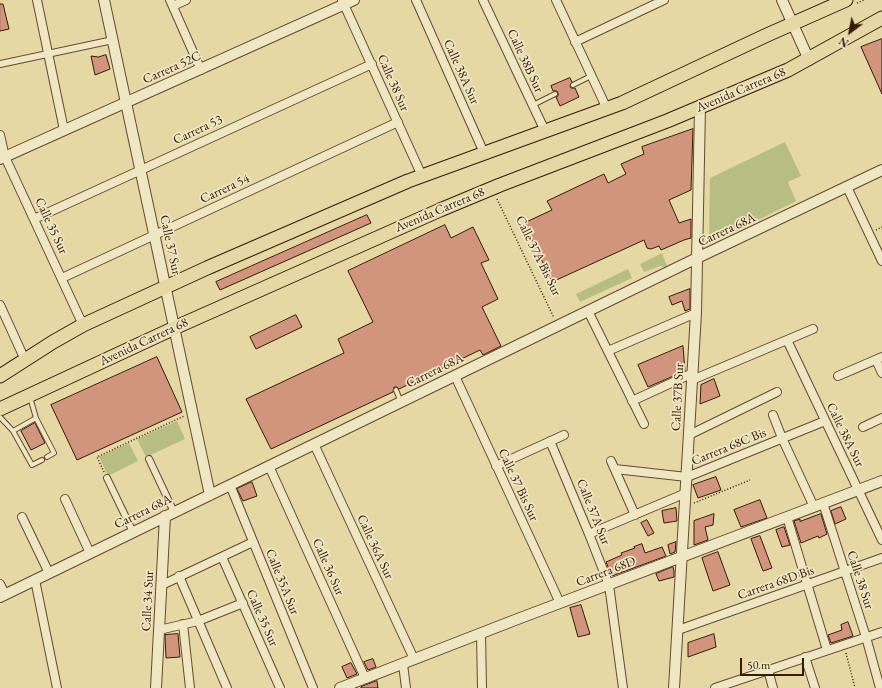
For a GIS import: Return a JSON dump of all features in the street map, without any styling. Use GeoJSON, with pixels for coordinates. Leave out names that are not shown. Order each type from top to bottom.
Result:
{"type":"FeatureCollection","features":[{"type":"Feature","properties":{"kind":"main road"},"geometry":{"type":"LineString","coordinates":[[0,376],[83,325],[384,190],[607,109],[846,0]]}},
{"type":"Feature","properties":{"kind":"main road","name":"Avenida Carrera 68"},"geometry":{"type":"LineString","coordinates":[[0,408],[174,328],[440,210],[500,185],[700,108],[788,70],[809,60],[882,18]]}},
{"type":"Feature","properties":{"kind":"street"},"geometry":{"type":"LineString","coordinates":[[37,0],[64,130]]}},
{"type":"Feature","properties":{"kind":"street","name":"Calle 37 Sur"},"geometry":{"type":"LineString","coordinates":[[104,0],[210,495]]}},
{"type":"Feature","properties":{"kind":"street"},"geometry":{"type":"LineString","coordinates":[[186,0],[172,3],[201,70]]}},
{"type":"Feature","properties":{"kind":"street","name":"Carrera 52C"},"geometry":{"type":"LineString","coordinates":[[3,158],[126,102],[201,70],[343,2],[354,0]]}},
{"type":"Feature","properties":{"kind":"street","name":"Calle 38A Sur"},"geometry":{"type":"LineString","coordinates":[[416,0],[484,153]]}},
{"type":"Feature","properties":{"kind":"street","name":"Calle 38B Sur"},"geometry":{"type":"LineString","coordinates":[[483,0],[545,131]]}},
{"type":"Feature","properties":{"kind":"street"},"geometry":{"type":"LineString","coordinates":[[556,0],[607,109]]}},
{"type":"Feature","properties":{"kind":"street"},"geometry":{"type":"LineString","coordinates":[[575,42],[664,0]]}},
{"type":"Feature","properties":{"kind":"street"},"geometry":{"type":"LineString","coordinates":[[782,0],[809,60]]}},
{"type":"Feature","properties":{"kind":"street","name":"Calle 38 Sur"},"geometry":{"type":"LineString","coordinates":[[343,2],[422,176]]}},
{"type":"Feature","properties":{"kind":"street"},"geometry":{"type":"LineString","coordinates":[[0,64],[113,40]]}},
{"type":"Feature","properties":{"kind":"street","name":"Carrera 53"},"geometry":{"type":"LineString","coordinates":[[34,219],[372,64]]}},
{"type":"Feature","properties":{"kind":"street","name":"Calle 37B Sur"},"geometry":{"type":"LineString","coordinates":[[674,688],[696,313],[700,108]]}},
{"type":"Feature","properties":{"kind":"street","name":"Carrera 54"},"geometry":{"type":"LineString","coordinates":[[62,278],[398,122]]}},
{"type":"Feature","properties":{"kind":"street","name":"Calle 35 Sur"},"geometry":{"type":"LineString","coordinates":[[0,135],[3,158],[34,219],[83,325]]}},
{"type":"Feature","properties":{"kind":"street","name":"Carrera 68A"},"geometry":{"type":"LineString","coordinates":[[2,596],[697,258],[882,170]]}},
{"type":"Feature","properties":{"kind":"street"},"geometry":{"type":"LineString","coordinates":[[847,187],[882,261]]}},
{"type":"Feature","properties":{"kind":"street"},"geometry":{"type":"LineString","coordinates":[[0,306],[25,360]]}},
{"type":"Feature","properties":{"kind":"street"},"geometry":{"type":"LineString","coordinates":[[588,311],[644,424]]}},
{"type":"Feature","properties":{"kind":"street"},"geometry":{"type":"LineString","coordinates":[[608,351],[696,313]]}},
{"type":"Feature","properties":{"kind":"street"},"geometry":{"type":"LineString","coordinates":[[632,401],[813,329]]}},
{"type":"Feature","properties":{"kind":"street","name":"Calle 38A Sur"},"geometry":{"type":"LineString","coordinates":[[787,340],[882,540]]}},
{"type":"Feature","properties":{"kind":"street"},"geometry":{"type":"LineString","coordinates":[[838,376],[879,358],[882,373]]}},
{"type":"Feature","properties":{"kind":"street","name":"Calle 37 Bis Sur"},"geometry":{"type":"LineString","coordinates":[[454,376],[560,604]]}},
{"type":"Feature","properties":{"kind":"street"},"geometry":{"type":"LineString","coordinates":[[689,435],[777,392]]}},
{"type":"Feature","properties":{"kind":"street","name":"Calle 38 Sur"},"geometry":{"type":"LineString","coordinates":[[773,415],[782,438],[819,505],[845,571],[866,637],[880,688]]}},
{"type":"Feature","properties":{"kind":"street"},"geometry":{"type":"LineString","coordinates":[[863,427],[882,418]]}},
{"type":"Feature","properties":{"kind":"street","name":"Carrera 68C Bis"},"geometry":{"type":"LineString","coordinates":[[615,469],[687,477],[825,421]]}},
{"type":"Feature","properties":{"kind":"street"},"geometry":{"type":"LineString","coordinates":[[496,466],[564,435]]}},
{"type":"Feature","properties":{"kind":"street","name":"Calle 37A Sur"},"geometry":{"type":"LineString","coordinates":[[550,441],[609,585],[622,688]]}},
{"type":"Feature","properties":{"kind":"street","name":"Calle 36A Sur"},"geometry":{"type":"LineString","coordinates":[[314,444],[414,659]]}},
{"type":"Feature","properties":{"kind":"street"},"geometry":{"type":"LineString","coordinates":[[149,459],[170,514]]}},
{"type":"Feature","properties":{"kind":"street"},"geometry":{"type":"LineString","coordinates":[[611,461],[635,515]]}},
{"type":"Feature","properties":{"kind":"street","name":"Calle 36 Sur"},"geometry":{"type":"LineString","coordinates":[[269,466],[359,683]]}},
{"type":"Feature","properties":{"kind":"street"},"geometry":{"type":"LineString","coordinates":[[107,478],[133,532]]}},
{"type":"Feature","properties":{"kind":"street","name":"Carrera 68D"},"geometry":{"type":"LineString","coordinates":[[340,688],[359,683],[414,659],[481,633],[882,481]]}},
{"type":"Feature","properties":{"kind":"street","name":"Calle 35A Sur"},"geometry":{"type":"LineString","coordinates":[[230,485],[313,688]]}},
{"type":"Feature","properties":{"kind":"street"},"geometry":{"type":"LineString","coordinates":[[589,534],[686,493]]}},
{"type":"Feature","properties":{"kind":"street"},"geometry":{"type":"LineString","coordinates":[[65,499],[90,553]]}},
{"type":"Feature","properties":{"kind":"street","name":"Calle 34 Sur"},"geometry":{"type":"LineString","coordinates":[[156,688],[162,585],[170,514]]}},
{"type":"Feature","properties":{"kind":"street"},"geometry":{"type":"LineString","coordinates":[[22,517],[49,573]]}},
{"type":"Feature","properties":{"kind":"street"},"geometry":{"type":"LineString","coordinates":[[787,517],[827,650]]}},
{"type":"Feature","properties":{"kind":"street"},"geometry":{"type":"LineString","coordinates":[[162,585],[253,542]]}},
{"type":"Feature","properties":{"kind":"street","name":"Calle 35 Sur"},"geometry":{"type":"LineString","coordinates":[[222,557],[280,688]]}},
{"type":"Feature","properties":{"kind":"street","name":"Carrera 68D Bis"},"geometry":{"type":"LineString","coordinates":[[678,630],[882,558]]}},
{"type":"Feature","properties":{"kind":"street"},"geometry":{"type":"LineString","coordinates":[[179,576],[226,688]]}},
{"type":"Feature","properties":{"kind":"street"},"geometry":{"type":"LineString","coordinates":[[35,580],[57,688]]}},
{"type":"Feature","properties":{"kind":"street"},"geometry":{"type":"LineString","coordinates":[[0,584],[2,596]]}},
{"type":"Feature","properties":{"kind":"street"},"geometry":{"type":"LineString","coordinates":[[159,630],[198,621],[243,603]]}},
{"type":"Feature","properties":{"kind":"street"},"geometry":{"type":"LineString","coordinates":[[183,624],[190,688]]}},
{"type":"Feature","properties":{"kind":"street"},"geometry":{"type":"LineString","coordinates":[[715,688],[728,686],[768,670],[882,632]]}},
{"type":"Feature","properties":{"kind":"street"},"geometry":{"type":"LineString","coordinates":[[481,633],[482,688]]}},
{"type":"Feature","properties":{"kind":"street"},"geometry":{"type":"LineString","coordinates":[[805,658],[815,688]]}},
{"type":"Feature","properties":{"kind":"street"},"geometry":{"type":"LineString","coordinates":[[403,664],[406,688]]}},
{"type":"Feature","properties":{"kind":"street"},"geometry":{"type":"LineString","coordinates":[[768,670],[773,688]]}},
{"type":"Feature","properties":{"kind":"lane"},"geometry":{"type":"LineString","coordinates":[[573,85],[591,76]]}},
{"type":"Feature","properties":{"kind":"lane"},"geometry":{"type":"LineString","coordinates":[[533,105],[554,94]]}},
{"type":"Feature","properties":{"kind":"lane"},"geometry":{"type":"LineString","coordinates":[[396,390],[401,402]]}},
{"type":"Feature","properties":{"kind":"lane"},"geometry":{"type":"LineString","coordinates":[[29,394],[36,418],[54,453],[47,457]]}},
{"type":"Feature","properties":{"kind":"lane"},"geometry":{"type":"LineString","coordinates":[[0,417],[14,431],[32,465],[42,460]]}},
{"type":"Feature","properties":{"kind":"lane"},"geometry":{"type":"LineString","coordinates":[[14,431],[36,418]]}},
{"type":"Feature","properties":{"kind":"path","name":"Calle 37A Bis Sur"},"geometry":{"type":"LineString","coordinates":[[496,197],[558,326]]}},
{"type":"Feature","properties":{"kind":"path"},"geometry":{"type":"LineString","coordinates":[[107,478],[97,457],[187,414]]}},
{"type":"Feature","properties":{"kind":"path"},"geometry":{"type":"LineString","coordinates":[[685,507],[750,480]]}},
{"type":"Feature","properties":{"kind":"path"},"geometry":{"type":"LineString","coordinates":[[843,645],[855,688]]}},
{"type":"Feature","properties":{"kind":"green space"},"geometry":{"type":"Polygon","coordinates":[[[785,142],[801,176],[788,182],[796,201],[720,239],[709,236],[710,178],[785,142]]]}},
{"type":"Feature","properties":{"kind":"green space"},"geometry":{"type":"Polygon","coordinates":[[[662,253],[668,268],[660,266],[644,272],[640,264],[662,253]]]}},
{"type":"Feature","properties":{"kind":"green space"},"geometry":{"type":"Polygon","coordinates":[[[628,269],[632,278],[580,302],[576,294],[628,269]]]}},
{"type":"Feature","properties":{"kind":"green space"},"geometry":{"type":"Polygon","coordinates":[[[177,421],[185,439],[146,457],[137,439],[177,421]]]}},
{"type":"Feature","properties":{"kind":"green space"},"geometry":{"type":"Polygon","coordinates":[[[129,443],[138,461],[108,476],[99,457],[129,443]]]}},
{"type":"Feature","properties":{"kind":"building"},"geometry":{"type":"Polygon","coordinates":[[[0,4],[3,4],[9,29],[0,31],[0,4]]]}},
{"type":"Feature","properties":{"kind":"building"},"geometry":{"type":"Polygon","coordinates":[[[882,39],[882,94],[861,47],[882,39]]]}},
{"type":"Feature","properties":{"kind":"building"},"geometry":{"type":"Polygon","coordinates":[[[106,55],[110,69],[95,75],[91,56],[98,57],[106,55]]]}},
{"type":"Feature","properties":{"kind":"building"},"geometry":{"type":"Polygon","coordinates":[[[570,78],[572,82],[570,86],[571,88],[575,88],[579,97],[560,106],[556,97],[558,96],[558,93],[557,91],[553,91],[551,86],[570,78]]]}},
{"type":"Feature","properties":{"kind":"building"},"geometry":{"type":"Polygon","coordinates":[[[693,129],[691,190],[669,200],[679,223],[691,219],[691,238],[661,250],[659,246],[651,249],[647,248],[644,240],[552,282],[524,223],[552,210],[547,201],[604,174],[608,183],[626,174],[621,164],[644,154],[642,147],[693,129]]]}},
{"type":"Feature","properties":{"kind":"building"},"geometry":{"type":"Polygon","coordinates":[[[367,215],[371,223],[220,290],[216,282],[367,215]]]}},
{"type":"Feature","properties":{"kind":"building"},"geometry":{"type":"Polygon","coordinates":[[[445,225],[451,238],[473,227],[489,260],[481,263],[498,299],[482,307],[501,346],[483,355],[480,350],[399,389],[394,387],[393,392],[271,449],[246,399],[344,353],[338,339],[373,322],[348,271],[445,225]]]}},
{"type":"Feature","properties":{"kind":"building"},"geometry":{"type":"Polygon","coordinates":[[[690,289],[690,309],[685,311],[682,301],[672,305],[669,297],[690,289]]]}},
{"type":"Feature","properties":{"kind":"building"},"geometry":{"type":"Polygon","coordinates":[[[296,315],[302,327],[256,349],[250,337],[296,315]]]}},
{"type":"Feature","properties":{"kind":"building"},"geometry":{"type":"Polygon","coordinates":[[[683,346],[685,371],[648,387],[638,365],[683,346]]]}},
{"type":"Feature","properties":{"kind":"building"},"geometry":{"type":"Polygon","coordinates":[[[157,357],[182,412],[77,460],[51,405],[157,357]]]}},
{"type":"Feature","properties":{"kind":"building"},"geometry":{"type":"Polygon","coordinates":[[[714,379],[720,396],[700,404],[701,385],[714,379]]]}},
{"type":"Feature","properties":{"kind":"building"},"geometry":{"type":"Polygon","coordinates":[[[35,423],[45,443],[31,450],[21,431],[35,423]]]}},
{"type":"Feature","properties":{"kind":"building"},"geometry":{"type":"Polygon","coordinates":[[[716,477],[721,490],[698,498],[693,485],[716,477]]]}},
{"type":"Feature","properties":{"kind":"building"},"geometry":{"type":"Polygon","coordinates":[[[252,482],[257,496],[243,501],[237,489],[252,482]]]}},
{"type":"Feature","properties":{"kind":"building"},"geometry":{"type":"Polygon","coordinates":[[[760,500],[767,518],[741,527],[734,510],[760,500]]]}},
{"type":"Feature","properties":{"kind":"building"},"geometry":{"type":"Polygon","coordinates":[[[841,507],[846,519],[835,524],[831,511],[841,507]]]}},
{"type":"Feature","properties":{"kind":"building"},"geometry":{"type":"Polygon","coordinates":[[[676,508],[677,521],[664,523],[662,511],[676,508]]]}},
{"type":"Feature","properties":{"kind":"building"},"geometry":{"type":"Polygon","coordinates":[[[714,514],[713,525],[705,527],[708,540],[694,545],[694,521],[714,514]]]}},
{"type":"Feature","properties":{"kind":"building"},"geometry":{"type":"Polygon","coordinates":[[[821,514],[827,534],[801,543],[794,521],[800,519],[800,521],[821,514]]]}},
{"type":"Feature","properties":{"kind":"building"},"geometry":{"type":"Polygon","coordinates":[[[647,520],[654,533],[648,536],[641,523],[647,520]]]}},
{"type":"Feature","properties":{"kind":"building"},"geometry":{"type":"Polygon","coordinates":[[[784,527],[790,545],[782,547],[776,530],[784,527]]]}},
{"type":"Feature","properties":{"kind":"building"},"geometry":{"type":"Polygon","coordinates":[[[760,536],[772,568],[763,571],[751,539],[760,536]]]}},
{"type":"Feature","properties":{"kind":"building"},"geometry":{"type":"Polygon","coordinates":[[[676,542],[675,552],[670,554],[668,545],[676,542]]]}},
{"type":"Feature","properties":{"kind":"building"},"geometry":{"type":"Polygon","coordinates":[[[642,544],[645,553],[662,547],[666,556],[612,576],[606,562],[622,555],[621,553],[642,544]]]}},
{"type":"Feature","properties":{"kind":"building"},"geometry":{"type":"Polygon","coordinates":[[[718,552],[730,585],[713,591],[702,558],[718,552]]]}},
{"type":"Feature","properties":{"kind":"building"},"geometry":{"type":"Polygon","coordinates":[[[673,567],[674,577],[659,581],[656,574],[673,567]]]}},
{"type":"Feature","properties":{"kind":"building"},"geometry":{"type":"Polygon","coordinates":[[[581,605],[590,634],[578,637],[570,608],[581,605]]]}},
{"type":"Feature","properties":{"kind":"building"},"geometry":{"type":"Polygon","coordinates":[[[848,622],[853,636],[831,643],[828,635],[842,630],[841,625],[848,622]]]}},
{"type":"Feature","properties":{"kind":"building"},"geometry":{"type":"Polygon","coordinates":[[[178,634],[180,657],[166,658],[165,635],[178,634]]]}},
{"type":"Feature","properties":{"kind":"building"},"geometry":{"type":"Polygon","coordinates":[[[714,634],[716,647],[688,657],[688,643],[714,634]]]}},
{"type":"Feature","properties":{"kind":"building"},"geometry":{"type":"Polygon","coordinates":[[[373,659],[376,667],[368,670],[364,662],[373,659]]]}},
{"type":"Feature","properties":{"kind":"building"},"geometry":{"type":"Polygon","coordinates":[[[351,663],[357,674],[347,678],[342,667],[351,663]]]}},
{"type":"Feature","properties":{"kind":"building"},"geometry":{"type":"Polygon","coordinates":[[[377,681],[378,688],[361,688],[361,687],[377,681]]]}}]}
